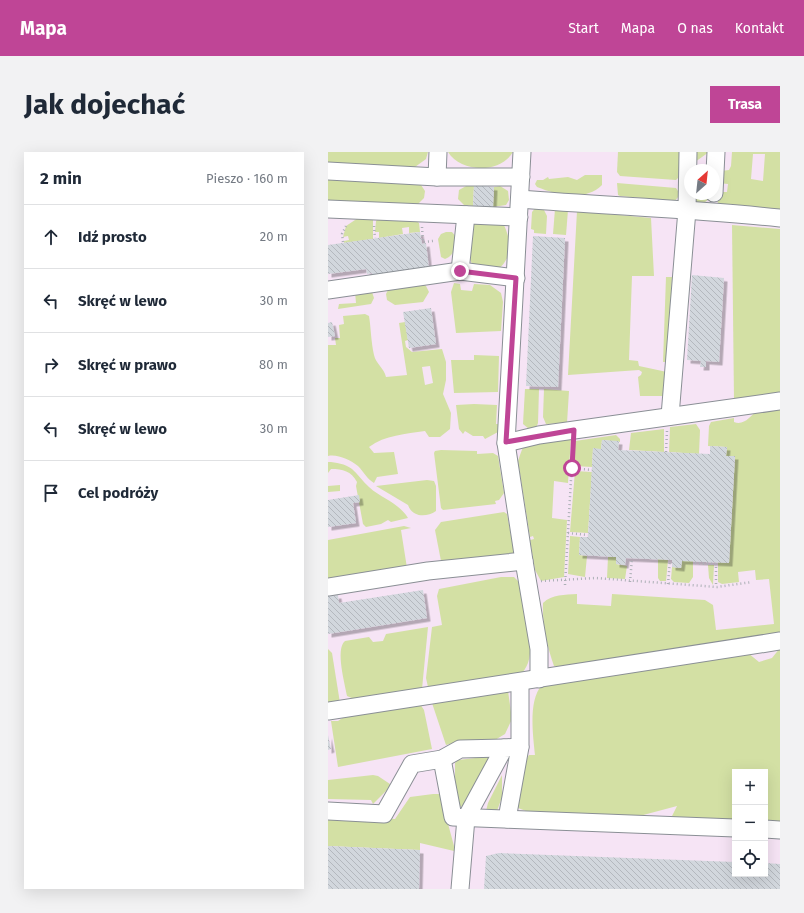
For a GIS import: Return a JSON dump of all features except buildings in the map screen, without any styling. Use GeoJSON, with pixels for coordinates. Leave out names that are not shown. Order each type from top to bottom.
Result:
{"type":"FeatureCollection","features":[{"type":"Feature","properties":{"kind":"lane"},"geometry":{"type":"LineString","coordinates":[[437,177],[438,152]]}},
{"type":"Feature","properties":{"kind":"lane"},"geometry":{"type":"LineString","coordinates":[[522,152],[506,442],[527,582],[539,649],[539,679]]}},
{"type":"Feature","properties":{"kind":"lane"},"geometry":{"type":"LineString","coordinates":[[669,421],[687,210],[688,152]]}},
{"type":"Feature","properties":{"kind":"lane"},"geometry":{"type":"LineString","coordinates":[[715,164],[716,152]]}},
{"type":"Feature","properties":{"kind":"lane"},"geometry":{"type":"LineString","coordinates":[[328,171],[437,177],[521,177]]}},
{"type":"Feature","properties":{"kind":"lane"},"geometry":{"type":"LineString","coordinates":[[520,199],[607,206],[713,211],[780,218]]}},
{"type":"Feature","properties":{"kind":"lane"},"geometry":{"type":"LineString","coordinates":[[713,211],[714,200]]}},
{"type":"Feature","properties":{"kind":"lane"},"geometry":{"type":"LineString","coordinates":[[328,209],[519,217]]}},
{"type":"Feature","properties":{"kind":"lane"},"geometry":{"type":"LineString","coordinates":[[460,271],[466,215]]}},
{"type":"Feature","properties":{"kind":"lane"},"geometry":{"type":"LineString","coordinates":[[328,290],[460,271],[516,278]]}},
{"type":"Feature","properties":{"kind":"lane"},"geometry":{"type":"LineString","coordinates":[[506,442],[574,430],[669,421],[780,401]]}},
{"type":"Feature","properties":{"kind":"lane"},"geometry":{"type":"LineString","coordinates":[[328,587],[428,571],[524,561]]}},
{"type":"Feature","properties":{"kind":"lane"},"geometry":{"type":"LineString","coordinates":[[328,711],[780,641]]}},
{"type":"Feature","properties":{"kind":"lane"},"geometry":{"type":"LineString","coordinates":[[507,820],[512,747],[520,682]]}},
{"type":"Feature","properties":{"kind":"lane"},"geometry":{"type":"LineString","coordinates":[[328,811],[384,814],[412,764],[442,759],[460,749],[512,747]]}},
{"type":"Feature","properties":{"kind":"lane"},"geometry":{"type":"LineString","coordinates":[[460,889],[466,818],[512,747]]}},
{"type":"Feature","properties":{"kind":"lane"},"geometry":{"type":"LineString","coordinates":[[442,759],[453,817],[732,828]]}},
{"type":"Feature","properties":{"kind":"lane"},"geometry":{"type":"LineString","coordinates":[[768,829],[780,830]]}},
{"type":"Feature","properties":{"kind":"path"},"geometry":{"type":"LineString","coordinates":[[375,223],[375,238]]}},
{"type":"Feature","properties":{"kind":"path"},"geometry":{"type":"LineString","coordinates":[[666,452],[669,421]]}},
{"type":"Feature","properties":{"kind":"path"},"geometry":{"type":"LineString","coordinates":[[565,585],[574,430]]}},
{"type":"Feature","properties":{"kind":"path"},"geometry":{"type":"LineString","coordinates":[[572,468],[592,470]]}},
{"type":"Feature","properties":{"kind":"path"},"geometry":{"type":"LineString","coordinates":[[568,533],[588,535]]}},
{"type":"Feature","properties":{"kind":"path"},"geometry":{"type":"LineString","coordinates":[[630,582],[632,558]]}},
{"type":"Feature","properties":{"kind":"path"},"geometry":{"type":"LineString","coordinates":[[668,584],[670,560]]}},
{"type":"Feature","properties":{"kind":"path"},"geometry":{"type":"LineString","coordinates":[[695,563],[716,564],[716,587]]}},
{"type":"Feature","properties":{"kind":"path"},"geometry":{"type":"LineString","coordinates":[[527,582],[596,578],[630,582],[716,587],[752,582]]}},
{"type":"Feature","properties":{"kind":"shaded area"},"geometry":{"type":"Polygon","coordinates":[[[428,152],[780,152],[780,889],[328,889],[328,163],[426,159],[428,152]]]}},
{"type":"Feature","properties":{"kind":"green space"},"geometry":{"type":"Polygon","coordinates":[[[328,152],[428,152],[426,159],[415,167],[328,163],[328,152]]]}},
{"type":"Feature","properties":{"kind":"green space"},"geometry":{"type":"Polygon","coordinates":[[[448,152],[513,152],[507,159],[499,164],[480,168],[462,164],[454,159],[448,152]]]}},
{"type":"Feature","properties":{"kind":"green space"},"geometry":{"type":"Polygon","coordinates":[[[618,152],[681,152],[678,178],[676,180],[620,176],[617,172],[618,152]]]}},
{"type":"Feature","properties":{"kind":"green space"},"geometry":{"type":"Polygon","coordinates":[[[693,152],[709,152],[695,162],[693,152]]]}},
{"type":"Feature","properties":{"kind":"green space"},"geometry":{"type":"Polygon","coordinates":[[[732,152],[780,152],[780,210],[718,205],[718,200],[720,200],[720,192],[727,192],[728,184],[720,183],[721,171],[729,170],[731,166],[732,152]],[[753,154],[751,179],[763,181],[765,154],[753,154]]]}},
{"type":"Feature","properties":{"kind":"green space"},"geometry":{"type":"Polygon","coordinates":[[[585,175],[602,175],[602,185],[587,194],[571,195],[545,190],[537,187],[535,184],[537,180],[543,180],[548,177],[549,179],[568,177],[577,180],[585,175]]]}},
{"type":"Feature","properties":{"kind":"green space"},"geometry":{"type":"Polygon","coordinates":[[[328,178],[419,182],[425,191],[424,198],[417,205],[328,203],[328,178]]]}},
{"type":"Feature","properties":{"kind":"green space"},"geometry":{"type":"Polygon","coordinates":[[[617,183],[676,188],[678,191],[678,197],[675,201],[620,196],[618,195],[617,183]]]}},
{"type":"Feature","properties":{"kind":"green space"},"geometry":{"type":"Polygon","coordinates":[[[468,185],[474,185],[473,206],[464,205],[458,199],[459,190],[468,185]]]}},
{"type":"Feature","properties":{"kind":"green space"},"geometry":{"type":"Polygon","coordinates":[[[500,186],[508,191],[509,200],[506,205],[493,207],[494,187],[500,186]]]}},
{"type":"Feature","properties":{"kind":"green space"},"geometry":{"type":"Polygon","coordinates":[[[695,200],[708,200],[702,204],[695,202],[695,200]]]}},
{"type":"Feature","properties":{"kind":"green space"},"geometry":{"type":"Polygon","coordinates":[[[537,206],[543,208],[547,216],[546,234],[534,233],[534,230],[531,229],[532,212],[537,206]]]}},
{"type":"Feature","properties":{"kind":"green space"},"geometry":{"type":"Polygon","coordinates":[[[555,209],[568,210],[566,235],[553,234],[555,209]]]}},
{"type":"Feature","properties":{"kind":"green space"},"geometry":{"type":"Polygon","coordinates":[[[577,211],[651,218],[654,276],[632,276],[629,360],[638,361],[639,366],[667,372],[665,396],[640,396],[638,377],[642,372],[639,370],[568,375],[577,211]]]}},
{"type":"Feature","properties":{"kind":"green space"},"geometry":{"type":"Polygon","coordinates":[[[358,218],[373,219],[373,239],[344,243],[344,241],[349,240],[348,236],[343,237],[346,226],[358,218]]]}},
{"type":"Feature","properties":{"kind":"green space"},"geometry":{"type":"Polygon","coordinates":[[[378,219],[416,221],[419,223],[420,232],[409,233],[409,227],[402,228],[403,234],[379,238],[379,232],[375,232],[376,221],[378,219]]]}},
{"type":"Feature","properties":{"kind":"green space"},"geometry":{"type":"Polygon","coordinates":[[[474,223],[504,225],[508,237],[509,248],[506,260],[498,269],[472,264],[469,257],[472,242],[470,229],[474,223]]]}},
{"type":"Feature","properties":{"kind":"green space"},"geometry":{"type":"Polygon","coordinates":[[[732,225],[780,229],[780,393],[734,400],[732,225]]]}},
{"type":"Feature","properties":{"kind":"green space"},"geometry":{"type":"Polygon","coordinates":[[[452,232],[457,238],[451,256],[445,259],[441,257],[438,239],[441,234],[452,232]]]}},
{"type":"Feature","properties":{"kind":"green space"},"geometry":{"type":"Polygon","coordinates":[[[666,277],[672,277],[668,362],[663,362],[666,277]]]}},
{"type":"Feature","properties":{"kind":"green space"},"geometry":{"type":"Polygon","coordinates":[[[422,283],[426,286],[429,292],[423,302],[395,305],[387,300],[386,294],[389,288],[422,283]]]}},
{"type":"Feature","properties":{"kind":"green space"},"geometry":{"type":"Polygon","coordinates":[[[454,283],[460,284],[461,290],[472,291],[474,284],[490,285],[501,293],[503,302],[501,331],[456,333],[451,292],[454,283]]]}},
{"type":"Feature","properties":{"kind":"green space"},"geometry":{"type":"Polygon","coordinates":[[[355,292],[372,292],[374,298],[371,304],[338,309],[339,304],[356,303],[355,292]]]}},
{"type":"Feature","properties":{"kind":"green space"},"geometry":{"type":"Polygon","coordinates":[[[365,314],[369,316],[374,355],[386,377],[407,375],[399,323],[405,322],[408,340],[405,341],[406,347],[412,352],[442,349],[446,362],[446,380],[443,394],[451,413],[450,429],[440,437],[429,437],[425,431],[403,434],[389,437],[369,447],[374,453],[394,452],[398,474],[377,477],[374,483],[358,466],[344,458],[328,456],[328,345],[336,345],[335,338],[340,338],[339,325],[344,324],[343,316],[365,314]],[[430,366],[422,367],[425,385],[433,383],[430,366]]]}},
{"type":"Feature","properties":{"kind":"green space"},"geometry":{"type":"Polygon","coordinates":[[[474,355],[499,356],[498,392],[454,393],[451,360],[474,360],[474,355]]]}},
{"type":"Feature","properties":{"kind":"green space"},"geometry":{"type":"Polygon","coordinates":[[[525,389],[539,389],[538,423],[536,428],[529,429],[523,424],[525,389]]]}},
{"type":"Feature","properties":{"kind":"green space"},"geometry":{"type":"Polygon","coordinates":[[[544,389],[569,391],[567,423],[546,424],[543,417],[544,389]]]}},
{"type":"Feature","properties":{"kind":"green space"},"geometry":{"type":"Polygon","coordinates":[[[456,405],[497,405],[496,424],[499,424],[498,432],[485,439],[483,436],[473,436],[465,431],[463,434],[459,429],[456,405]]]}},
{"type":"Feature","properties":{"kind":"green space"},"geometry":{"type":"Polygon","coordinates":[[[780,408],[780,637],[565,666],[554,666],[549,651],[543,618],[543,603],[550,598],[559,596],[577,594],[577,604],[611,606],[612,594],[705,600],[713,605],[716,630],[774,624],[769,579],[756,580],[755,570],[738,572],[739,582],[722,584],[718,582],[718,562],[729,563],[735,456],[726,456],[727,447],[708,446],[709,426],[711,422],[734,418],[734,422],[741,423],[747,420],[757,410],[780,408]]]}},
{"type":"Feature","properties":{"kind":"green space"},"geometry":{"type":"Polygon","coordinates":[[[696,424],[700,430],[699,454],[669,452],[670,427],[696,424]]]}},
{"type":"Feature","properties":{"kind":"green space"},"geometry":{"type":"Polygon","coordinates":[[[664,429],[664,452],[629,450],[631,433],[664,429]]]}},
{"type":"Feature","properties":{"kind":"green space"},"geometry":{"type":"Polygon","coordinates":[[[616,435],[620,439],[620,442],[602,440],[601,449],[593,449],[592,467],[574,466],[575,441],[616,435]]]}},
{"type":"Feature","properties":{"kind":"green space"},"geometry":{"type":"Polygon","coordinates":[[[571,438],[568,483],[554,481],[552,518],[567,520],[564,577],[541,581],[535,570],[530,540],[534,539],[533,536],[530,537],[518,461],[523,447],[530,444],[571,438]]]}},
{"type":"Feature","properties":{"kind":"green space"},"geometry":{"type":"Polygon","coordinates":[[[435,451],[477,451],[477,454],[493,453],[498,456],[504,493],[499,500],[495,501],[496,504],[443,510],[441,508],[434,453],[435,451]]]}},
{"type":"Feature","properties":{"kind":"green space"},"geometry":{"type":"Polygon","coordinates":[[[328,462],[334,462],[352,469],[369,487],[395,504],[408,518],[391,522],[388,520],[381,524],[366,527],[363,524],[356,486],[357,482],[355,478],[349,473],[339,469],[331,469],[328,473],[328,462]]]}},
{"type":"Feature","properties":{"kind":"green space"},"geometry":{"type":"Polygon","coordinates":[[[575,471],[592,472],[588,533],[570,532],[575,471]]]}},
{"type":"Feature","properties":{"kind":"green space"},"geometry":{"type":"Polygon","coordinates":[[[427,480],[434,481],[436,486],[436,511],[428,515],[416,514],[408,505],[376,486],[427,480]]]}},
{"type":"Feature","properties":{"kind":"green space"},"geometry":{"type":"Polygon","coordinates":[[[340,485],[340,491],[328,492],[328,486],[340,485]]]}},
{"type":"Feature","properties":{"kind":"green space"},"geometry":{"type":"Polygon","coordinates":[[[504,512],[507,514],[514,552],[512,554],[443,563],[441,561],[435,530],[441,522],[504,512]]]}},
{"type":"Feature","properties":{"kind":"green space"},"geometry":{"type":"Polygon","coordinates":[[[404,526],[411,528],[401,530],[407,568],[328,579],[328,540],[404,526]]]}},
{"type":"Feature","properties":{"kind":"green space"},"geometry":{"type":"Polygon","coordinates":[[[570,536],[580,537],[579,555],[587,556],[585,577],[568,574],[570,536]]]}},
{"type":"Feature","properties":{"kind":"green space"},"geometry":{"type":"Polygon","coordinates":[[[608,557],[616,557],[616,564],[627,566],[625,579],[607,578],[608,557]]]}},
{"type":"Feature","properties":{"kind":"green space"},"geometry":{"type":"Polygon","coordinates":[[[658,559],[668,560],[666,581],[660,581],[658,578],[658,559]]]}},
{"type":"Feature","properties":{"kind":"green space"},"geometry":{"type":"Polygon","coordinates":[[[682,561],[693,561],[693,577],[689,583],[674,582],[671,579],[672,567],[681,568],[682,561]]]}},
{"type":"Feature","properties":{"kind":"green space"},"geometry":{"type":"Polygon","coordinates":[[[708,565],[714,565],[713,585],[709,578],[708,565]]]}},
{"type":"Feature","properties":{"kind":"green space"},"geometry":{"type":"Polygon","coordinates":[[[501,577],[514,577],[520,583],[530,632],[529,657],[526,668],[519,675],[428,687],[426,678],[432,627],[442,625],[437,596],[439,589],[501,577]]]}},
{"type":"Feature","properties":{"kind":"green space"},"geometry":{"type":"Polygon","coordinates":[[[428,627],[422,689],[354,699],[347,696],[341,659],[342,645],[345,641],[369,637],[373,642],[383,641],[386,634],[428,627]]]}},
{"type":"Feature","properties":{"kind":"green space"},"geometry":{"type":"Polygon","coordinates":[[[780,648],[780,825],[768,824],[768,769],[732,769],[732,821],[677,821],[672,816],[677,806],[632,818],[545,818],[518,808],[517,788],[521,774],[529,755],[535,755],[532,718],[535,700],[542,685],[748,653],[759,662],[772,658],[780,648]]]}},
{"type":"Feature","properties":{"kind":"green space"},"geometry":{"type":"Polygon","coordinates":[[[328,649],[332,653],[340,703],[328,708],[328,649]]]}},
{"type":"Feature","properties":{"kind":"green space"},"geometry":{"type":"Polygon","coordinates":[[[508,691],[512,719],[505,734],[495,740],[464,740],[446,745],[431,700],[508,691]]]}},
{"type":"Feature","properties":{"kind":"green space"},"geometry":{"type":"Polygon","coordinates":[[[420,704],[424,710],[432,749],[338,767],[331,721],[338,721],[351,712],[420,704]]]}},
{"type":"Feature","properties":{"kind":"green space"},"geometry":{"type":"Polygon","coordinates":[[[493,756],[465,808],[457,805],[455,799],[455,763],[458,760],[493,756]]]}},
{"type":"Feature","properties":{"kind":"green space"},"geometry":{"type":"Polygon","coordinates":[[[373,775],[378,776],[390,784],[389,788],[373,804],[371,800],[328,799],[328,780],[373,775]]]}},
{"type":"Feature","properties":{"kind":"green space"},"geometry":{"type":"Polygon","coordinates":[[[502,775],[502,797],[497,811],[485,815],[488,803],[502,775]]]}},
{"type":"Feature","properties":{"kind":"green space"},"geometry":{"type":"Polygon","coordinates":[[[440,794],[454,851],[420,843],[420,850],[328,846],[328,816],[395,819],[410,797],[440,794]]]}},
{"type":"Feature","properties":{"kind":"route"},"geometry":{"type":"LineString","coordinates":[[460,271],[516,278],[506,442],[574,430],[572,468]]}}]}
